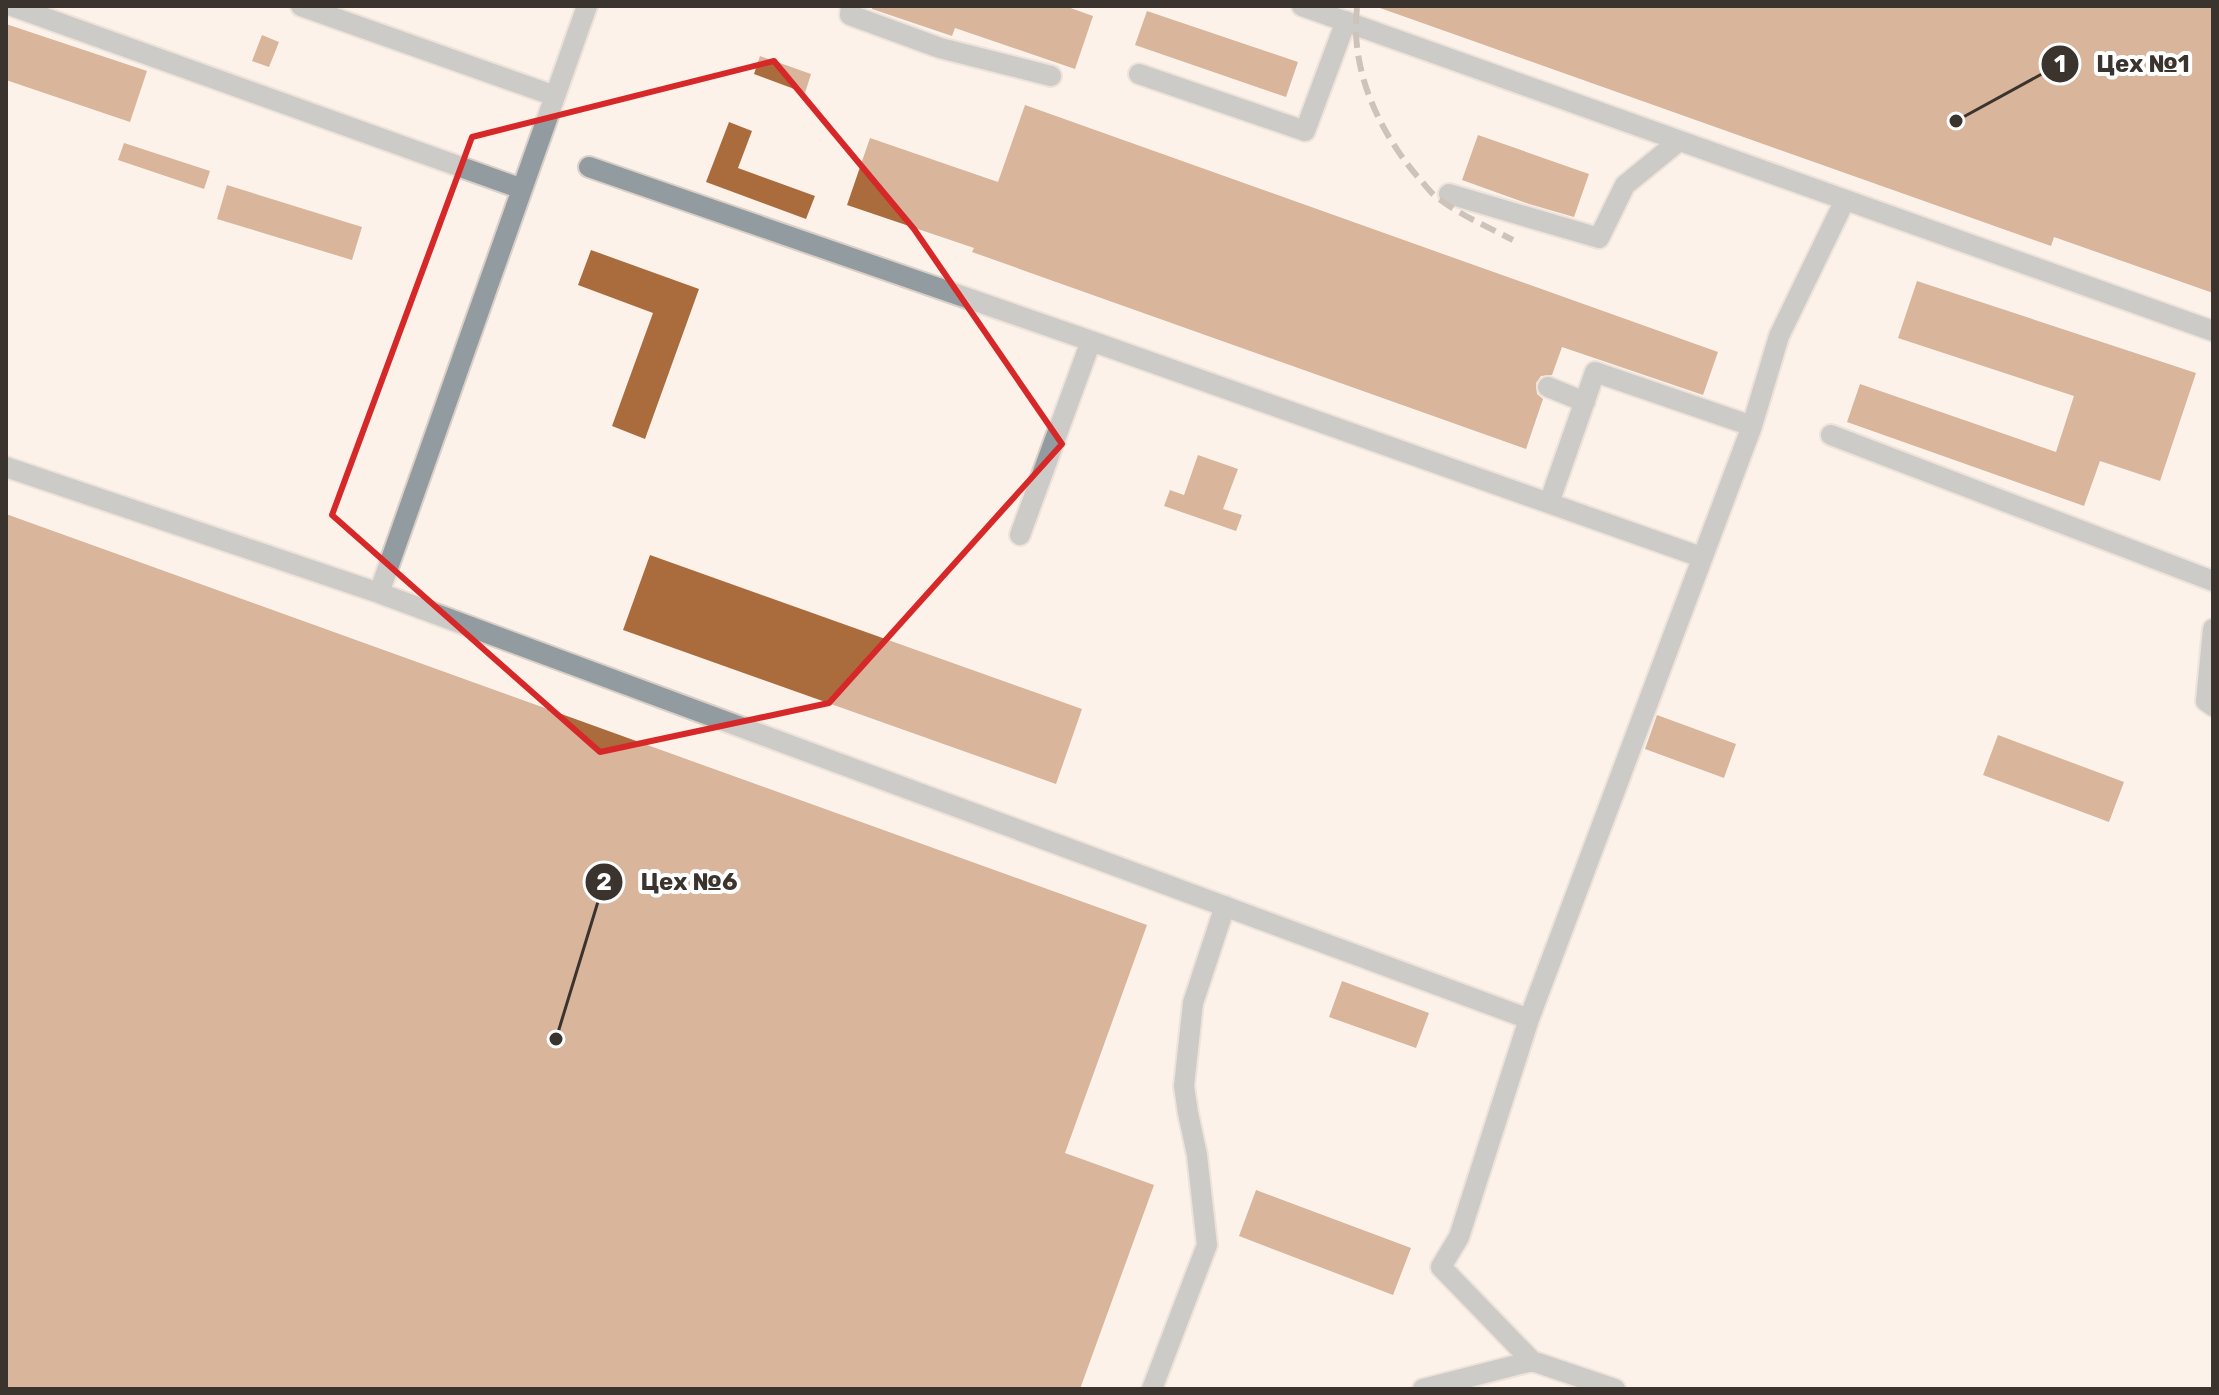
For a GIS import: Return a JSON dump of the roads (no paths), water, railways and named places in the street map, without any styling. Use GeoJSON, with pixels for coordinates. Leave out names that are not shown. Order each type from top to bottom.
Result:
{"type":"FeatureCollection","features":[{"type":"Feature","properties":{"kind":"lane"},"geometry":{"type":"LineString","coordinates":[[12,6],[522,189]]}},
{"type":"Feature","properties":{"kind":"lane"},"geometry":{"type":"LineString","coordinates":[[301,6],[555,96]]}},
{"type":"Feature","properties":{"kind":"lane"},"geometry":{"type":"LineString","coordinates":[[379,593],[587,6]]}},
{"type":"Feature","properties":{"kind":"lane"},"geometry":{"type":"LineString","coordinates":[[851,6],[850,15],[940,48],[1051,76]]}},
{"type":"Feature","properties":{"kind":"lane"},"geometry":{"type":"LineString","coordinates":[[1302,6],[2213,331]]}},
{"type":"Feature","properties":{"kind":"lane"},"geometry":{"type":"LineString","coordinates":[[1139,74],[1305,131],[1346,21]]}},
{"type":"Feature","properties":{"kind":"lane"},"geometry":{"type":"LineString","coordinates":[[1449,194],[1599,238],[1625,185],[1679,141]]}},
{"type":"Feature","properties":{"kind":"lane"},"geometry":{"type":"LineString","coordinates":[[589,167],[1701,557]]}},
{"type":"Feature","properties":{"kind":"lane"},"geometry":{"type":"LineString","coordinates":[[1615,1389],[1532,1361],[1441,1267],[1459,1237],[1529,1019],[1752,426],[1779,336],[1845,200]]}},
{"type":"Feature","properties":{"kind":"lane"},"geometry":{"type":"LineString","coordinates":[[1020,535],[1091,341]]}},
{"type":"Feature","properties":{"kind":"lane"},"geometry":{"type":"LineString","coordinates":[[1549,503],[1595,372],[1752,426]]}},
{"type":"Feature","properties":{"kind":"lane"},"geometry":{"type":"LineString","coordinates":[[1548,387],[1585,402]]}},
{"type":"Feature","properties":{"kind":"lane"},"geometry":{"type":"LineString","coordinates":[[1831,435],[2213,581]]}},
{"type":"Feature","properties":{"kind":"lane"},"geometry":{"type":"LineString","coordinates":[[6,467],[379,593],[1529,1019]]}},
{"type":"Feature","properties":{"kind":"lane"},"geometry":{"type":"LineString","coordinates":[[2213,629],[2206,701],[2213,706]]}},
{"type":"Feature","properties":{"kind":"lane"},"geometry":{"type":"LineString","coordinates":[[1152,1389],[1207,1245],[1197,1155],[1184,1086],[1193,1003],[1225,906]]}},
{"type":"Feature","properties":{"kind":"lane"},"geometry":{"type":"LineString","coordinates":[[1423,1389],[1532,1361]]}},
{"type":"Feature","properties":{"kind":"railway"},"geometry":{"type":"LineString","coordinates":[[1357,8],[1358,54],[1363,76],[1390,139],[1435,196],[1513,240]]}},
{"type":"Feature","properties":{"kind":"place","name":"Цех №1"},"geometry":{"type":"Point","coordinates":[1956,121]}},
{"type":"Feature","properties":{"kind":"place","name":"Цех №6"},"geometry":{"type":"Point","coordinates":[556,1039]}}]}
